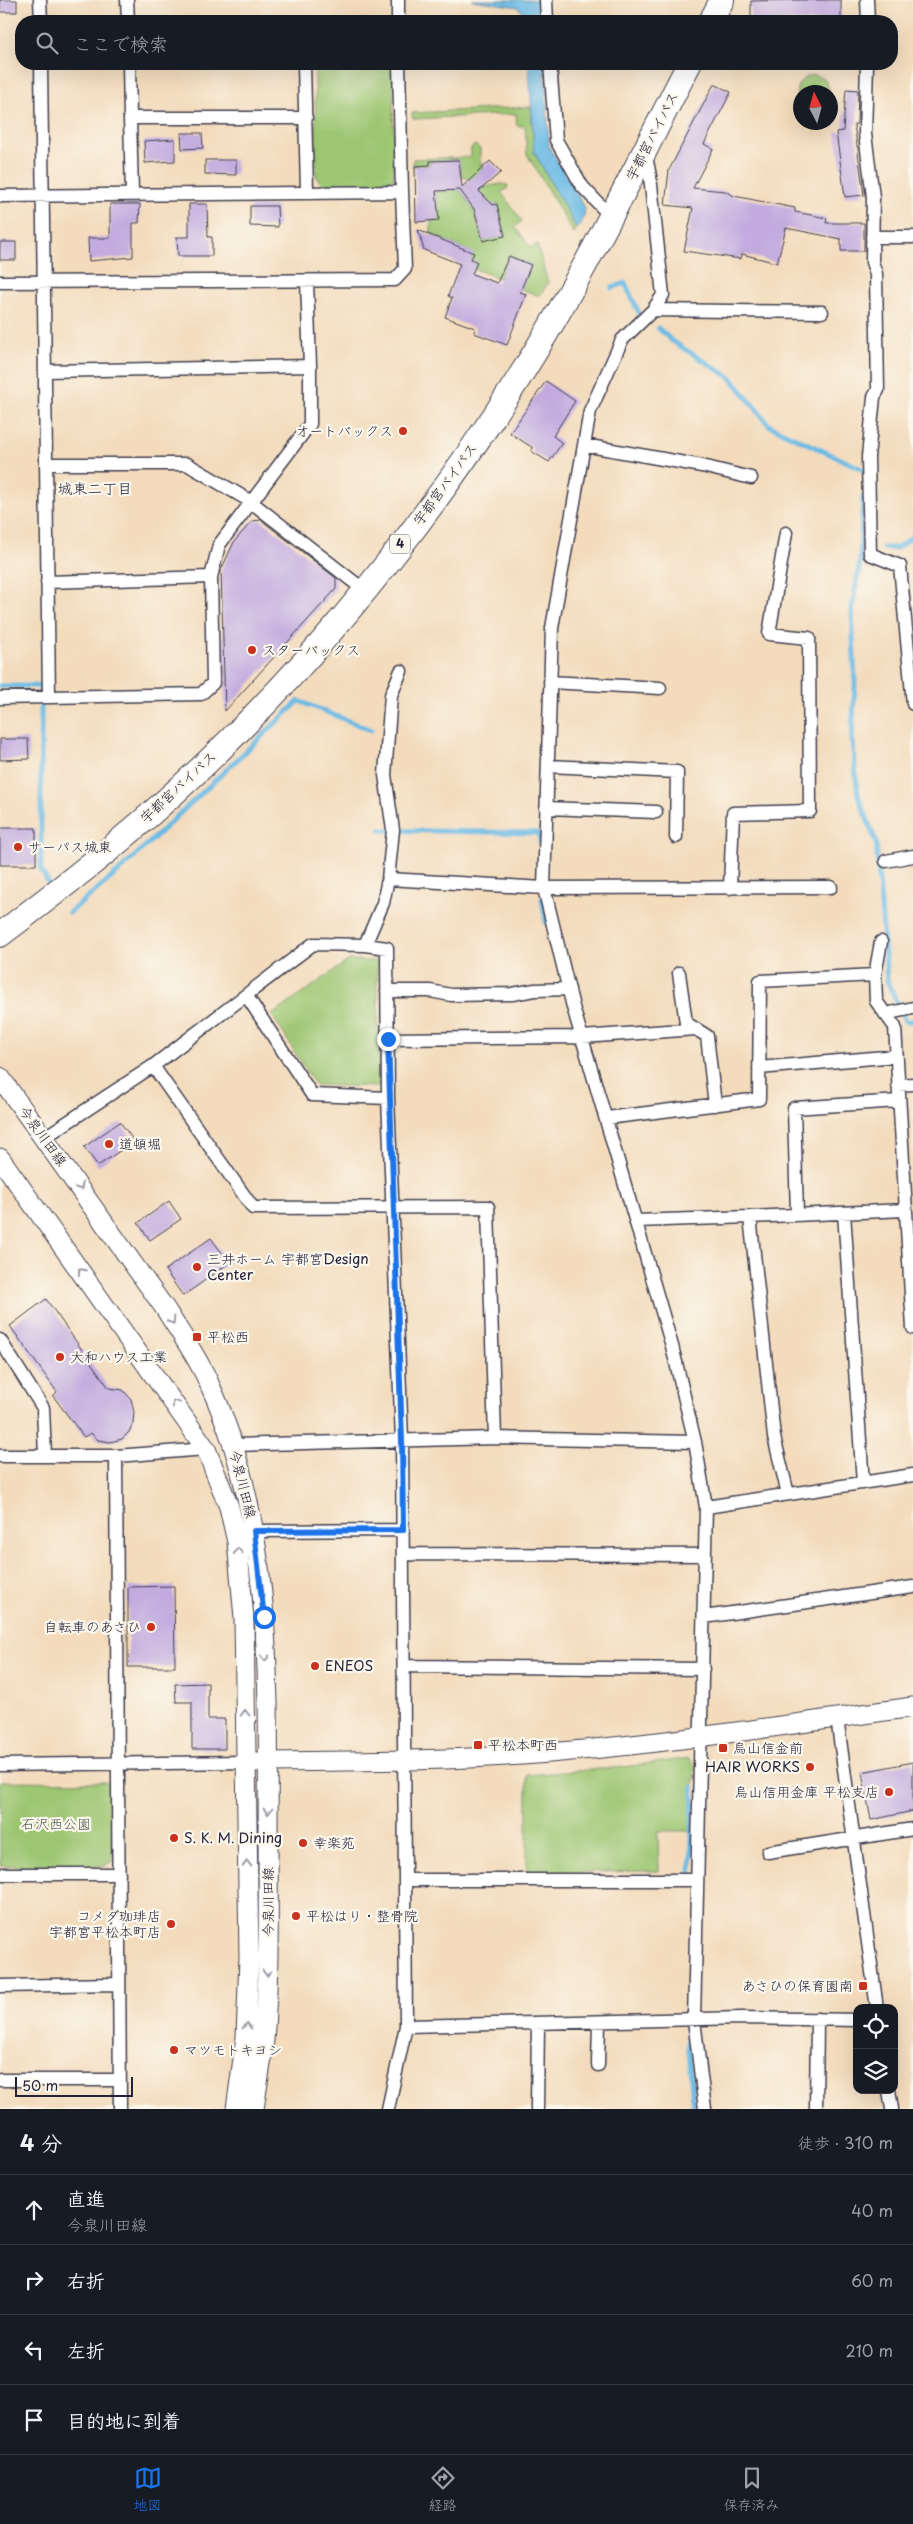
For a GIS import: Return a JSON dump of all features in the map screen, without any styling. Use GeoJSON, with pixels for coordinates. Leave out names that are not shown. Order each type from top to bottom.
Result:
{"type":"FeatureCollection","features":[{"type":"Feature","properties":{"kind":"highway"},"geometry":{"type":"LineString","coordinates":[[714,15],[722,0]]}},
{"type":"Feature","properties":{"kind":"highway","name":"宇都宮バイパス"},"geometry":{"type":"LineString","coordinates":[[0,934],[124,838],[175,791],[270,697],[364,590],[437,496],[493,416],[551,325],[611,217],[686,70]]}},
{"type":"Feature","properties":{"kind":"street"},"geometry":{"type":"LineString","coordinates":[[40,0],[41,15]]}},
{"type":"Feature","properties":{"kind":"street"},"geometry":{"type":"LineString","coordinates":[[127,0],[128,15]]}},
{"type":"Feature","properties":{"kind":"street"},"geometry":{"type":"LineString","coordinates":[[398,0],[398,15]]}},
{"type":"Feature","properties":{"kind":"street"},"geometry":{"type":"LineString","coordinates":[[546,0],[547,15]]}},
{"type":"Feature","properties":{"kind":"street"},"geometry":{"type":"LineString","coordinates":[[867,0],[868,15]]}},
{"type":"Feature","properties":{"kind":"street"},"geometry":{"type":"LineString","coordinates":[[41,70],[49,697]]}},
{"type":"Feature","properties":{"kind":"street"},"geometry":{"type":"LineString","coordinates":[[128,70],[132,193]]}},
{"type":"Feature","properties":{"kind":"street"},"geometry":{"type":"LineString","coordinates":[[304,70],[308,192]]}},
{"type":"Feature","properties":{"kind":"street"},"geometry":{"type":"LineString","coordinates":[[0,282],[395,280],[405,268],[398,70]]}},
{"type":"Feature","properties":{"kind":"street"},"geometry":{"type":"LineString","coordinates":[[550,70],[556,140],[582,186],[611,217]]}},
{"type":"Feature","properties":{"kind":"street"},"geometry":{"type":"LineString","coordinates":[[867,70],[866,134],[873,198],[872,262],[876,274],[878,390],[874,397],[868,457],[870,554],[900,566],[913,704]]}},
{"type":"Feature","properties":{"kind":"street"},"geometry":{"type":"LineString","coordinates":[[130,118],[306,118]]}},
{"type":"Feature","properties":{"kind":"street"},"geometry":{"type":"LineString","coordinates":[[645,150],[650,176],[662,296],[653,310],[622,340],[590,411],[552,628],[544,888],[582,1037],[672,1346],[695,1442],[706,1507],[694,2020],[705,2109]]}},
{"type":"Feature","properties":{"kind":"street"},"geometry":{"type":"LineString","coordinates":[[0,196],[132,193],[402,192]]}},
{"type":"Feature","properties":{"kind":"street"},"geometry":{"type":"LineString","coordinates":[[872,237],[913,237]]}},
{"type":"Feature","properties":{"kind":"street"},"geometry":{"type":"LineString","coordinates":[[0,698],[201,694],[213,683],[211,577],[219,545],[250,501],[310,424],[307,281]]}},
{"type":"Feature","properties":{"kind":"street"},"geometry":{"type":"LineString","coordinates":[[653,310],[822,312]]}},
{"type":"Feature","properties":{"kind":"street"},"geometry":{"type":"LineString","coordinates":[[45,371],[310,366]]}},
{"type":"Feature","properties":{"kind":"street"},"geometry":{"type":"LineString","coordinates":[[584,444],[702,466],[750,478]]}},
{"type":"Feature","properties":{"kind":"street"},"geometry":{"type":"LineString","coordinates":[[46,464],[187,464],[250,501],[364,590]]}},
{"type":"Feature","properties":{"kind":"street"},"geometry":{"type":"LineString","coordinates":[[730,888],[733,813],[810,810],[809,638],[769,634],[786,533]]}},
{"type":"Feature","properties":{"kind":"street"},"geometry":{"type":"LineString","coordinates":[[47,582],[211,577]]}},
{"type":"Feature","properties":{"kind":"street"},"geometry":{"type":"LineString","coordinates":[[365,945],[383,903],[388,879],[393,830],[385,775],[391,696],[401,671]]}},
{"type":"Feature","properties":{"kind":"street"},"geometry":{"type":"LineString","coordinates":[[550,682],[660,688]]}},
{"type":"Feature","properties":{"kind":"street"},"geometry":{"type":"LineString","coordinates":[[548,766],[677,772],[676,837]]}},
{"type":"Feature","properties":{"kind":"street"},"geometry":{"type":"LineString","coordinates":[[546,808],[656,812]]}},
{"type":"Feature","properties":{"kind":"street"},"geometry":{"type":"LineString","coordinates":[[886,861],[913,856]]}},
{"type":"Feature","properties":{"kind":"street"},"geometry":{"type":"LineString","coordinates":[[388,879],[544,888],[831,887]]}},
{"type":"Feature","properties":{"kind":"street"},"geometry":{"type":"LineString","coordinates":[[881,942],[875,975],[876,1001],[894,1027],[913,1328]]}},
{"type":"Feature","properties":{"kind":"street"},"geometry":{"type":"LineString","coordinates":[[45,1137],[153,1066],[313,944],[365,945],[387,948],[388,1098],[402,1440],[406,1880],[406,2026],[388,2109]]}},
{"type":"Feature","properties":{"kind":"street"},"geometry":{"type":"LineString","coordinates":[[679,973],[686,1023],[707,1036],[715,1105]]}},
{"type":"Feature","properties":{"kind":"street"},"geometry":{"type":"LineString","coordinates":[[607,1118],[759,1099],[760,982],[875,975]]}},
{"type":"Feature","properties":{"kind":"street"},"geometry":{"type":"LineString","coordinates":[[387,991],[430,991],[451,996],[512,994],[535,990],[569,989]]}},
{"type":"Feature","properties":{"kind":"street"},"geometry":{"type":"LineString","coordinates":[[246,995],[312,1095],[388,1098]]}},
{"type":"Feature","properties":{"kind":"street"},"geometry":{"type":"LineString","coordinates":[[885,1014],[913,1008]]}},
{"type":"Feature","properties":{"kind":"street"},"geometry":{"type":"LineString","coordinates":[[388,1039],[582,1037],[696,1029]]}},
{"type":"Feature","properties":{"kind":"street"},"geometry":{"type":"LineString","coordinates":[[759,1068],[896,1056]]}},
{"type":"Feature","properties":{"kind":"street"},"geometry":{"type":"LineString","coordinates":[[153,1066],[253,1208],[393,1206],[488,1208],[495,1438]]}},
{"type":"Feature","properties":{"kind":"street","name":"今泉川田線"},"geometry":{"type":"LineString","coordinates":[[0,1077],[45,1137],[187,1343],[207,1379],[233,1446],[254,1531],[264,1617],[268,1762],[264,2040],[254,2109]]}},
{"type":"Feature","properties":{"kind":"street"},"geometry":{"type":"LineString","coordinates":[[898,1085],[913,1084]]}},
{"type":"Feature","properties":{"kind":"street"},"geometry":{"type":"LineString","coordinates":[[797,1215],[794,1108],[899,1101]]}},
{"type":"Feature","properties":{"kind":"street","name":"今泉川田線"},"geometry":{"type":"LineString","coordinates":[[2,1164],[206,1449],[229,1507],[237,1542],[244,1618],[249,1957],[246,2037],[236,2109]]}},
{"type":"Feature","properties":{"kind":"street"},"geometry":{"type":"LineString","coordinates":[[636,1222],[905,1210]]}},
{"type":"Feature","properties":{"kind":"street"},"geometry":{"type":"LineString","coordinates":[[844,1213],[863,1483]]}},
{"type":"Feature","properties":{"kind":"street"},"geometry":{"type":"LineString","coordinates":[[750,1217],[774,1437],[788,1494]]}},
{"type":"Feature","properties":{"kind":"street"},"geometry":{"type":"LineString","coordinates":[[0,1340],[43,1408],[45,1456]]}},
{"type":"Feature","properties":{"kind":"street"},"geometry":{"type":"LineString","coordinates":[[233,1446],[495,1438],[695,1442]]}},
{"type":"Feature","properties":{"kind":"street"},"geometry":{"type":"LineString","coordinates":[[0,1456],[116,1456],[206,1449]]}},
{"type":"Feature","properties":{"kind":"street"},"geometry":{"type":"LineString","coordinates":[[116,1456],[120,2109]]}},
{"type":"Feature","properties":{"kind":"street"},"geometry":{"type":"LineString","coordinates":[[706,1507],[913,1475]]}},
{"type":"Feature","properties":{"kind":"street"},"geometry":{"type":"LineString","coordinates":[[254,1531],[403,1530]]}},
{"type":"Feature","properties":{"kind":"street"},"geometry":{"type":"LineString","coordinates":[[403,1554],[704,1555]]}},
{"type":"Feature","properties":{"kind":"street"},"geometry":{"type":"LineString","coordinates":[[704,1618],[913,1587]]}},
{"type":"Feature","properties":{"kind":"street"},"geometry":{"type":"LineString","coordinates":[[404,1666],[703,1669]]}},
{"type":"Feature","properties":{"kind":"street"},"geometry":{"type":"LineString","coordinates":[[0,1765],[405,1760],[548,1753],[700,1737],[913,1707]]}},
{"type":"Feature","properties":{"kind":"street"},"geometry":{"type":"LineString","coordinates":[[837,1718],[876,2004]]}},
{"type":"Feature","properties":{"kind":"street"},"geometry":{"type":"LineString","coordinates":[[768,1852],[913,1829]]}},
{"type":"Feature","properties":{"kind":"street"},"geometry":{"type":"LineString","coordinates":[[0,1874],[119,1874]]}},
{"type":"Feature","properties":{"kind":"street"},"geometry":{"type":"LineString","coordinates":[[406,1880],[697,1880]]}},
{"type":"Feature","properties":{"kind":"street"},"geometry":{"type":"LineString","coordinates":[[0,1986],[118,1984]]}},
{"type":"Feature","properties":{"kind":"street"},"geometry":{"type":"LineString","coordinates":[[406,2026],[743,2018],[853,2020]]}},
{"type":"Feature","properties":{"kind":"street"},"geometry":{"type":"LineString","coordinates":[[816,2109],[817,2019]]}},
{"type":"Feature","properties":{"kind":"street"},"geometry":{"type":"LineString","coordinates":[[598,2065],[599,2022]]}},
{"type":"Feature","properties":{"kind":"street"},"geometry":{"type":"LineString","coordinates":[[537,2109],[538,2024]]}},
{"type":"Feature","properties":{"kind":"street"},"geometry":{"type":"LineString","coordinates":[[0,2080],[120,2080]]}},
{"type":"Feature","properties":{"kind":"street"},"geometry":{"type":"LineString","coordinates":[[890,2094],[892,2109]]}},
{"type":"Feature","properties":{"kind":"green space"},"geometry":{"type":"Polygon","coordinates":[[[315,70],[393,70],[394,177],[387,183],[323,186],[316,176],[315,70]]]}},
{"type":"Feature","properties":{"kind":"green space"},"geometry":{"type":"Polygon","coordinates":[[[814,75],[825,79],[827,85],[798,85],[804,78],[814,75]]]}},
{"type":"Feature","properties":{"kind":"green space"},"geometry":{"type":"Polygon","coordinates":[[[531,107],[534,152],[577,229],[574,234],[527,154],[525,126],[517,126],[516,114],[413,119],[412,113],[531,107]]]}},
{"type":"Feature","properties":{"kind":"green space"},"geometry":{"type":"Polygon","coordinates":[[[475,145],[480,149],[480,161],[483,168],[470,180],[461,175],[459,160],[430,161],[430,165],[413,166],[413,159],[471,157],[471,148],[475,145]]]}},
{"type":"Feature","properties":{"kind":"green space"},"geometry":{"type":"Polygon","coordinates":[[[501,184],[508,185],[507,189],[501,192],[522,221],[515,227],[531,248],[537,244],[548,283],[540,296],[521,289],[531,265],[509,256],[499,278],[474,269],[471,260],[473,253],[431,234],[431,192],[460,190],[474,209],[483,241],[505,236],[497,204],[493,205],[479,191],[484,187],[501,184]]]}},
{"type":"Feature","properties":{"kind":"green space"},"geometry":{"type":"Polygon","coordinates":[[[349,960],[377,961],[380,1087],[315,1085],[272,1015],[349,960]]]}},
{"type":"Feature","properties":{"kind":"green space"},"geometry":{"type":"Polygon","coordinates":[[[689,1758],[695,1766],[691,1831],[658,1831],[659,1871],[527,1873],[527,1775],[624,1767],[689,1758]]]}},
{"type":"Feature","properties":{"kind":"green space","name":"石沢西公園"},"geometry":{"type":"Polygon","coordinates":[[[0,1781],[106,1782],[113,1788],[112,1861],[105,1866],[0,1866],[0,1781]]]}},
{"type":"Feature","properties":{"kind":"water"},"geometry":{"type":"Polygon","coordinates":[[[472,0],[541,0],[542,15],[525,15],[518,7],[472,0]]]}},
{"type":"Feature","properties":{"kind":"water"},"geometry":{"type":"Polygon","coordinates":[[[529,70],[545,70],[549,147],[585,208],[584,216],[577,229],[534,152],[529,70]]]}},
{"type":"Feature","properties":{"kind":"building"},"geometry":{"type":"Polygon","coordinates":[[[0,0],[17,0],[17,12],[0,12],[0,0]]]}},
{"type":"Feature","properties":{"kind":"building"},"geometry":{"type":"Polygon","coordinates":[[[841,0],[841,15],[751,15],[751,1],[841,0]]]}},
{"type":"Feature","properties":{"kind":"building"},"geometry":{"type":"Polygon","coordinates":[[[714,84],[731,92],[704,144],[713,149],[693,188],[725,191],[734,196],[795,208],[795,212],[827,218],[826,223],[864,223],[864,251],[841,251],[841,239],[786,228],[777,263],[742,254],[741,259],[684,251],[693,208],[665,205],[669,170],[714,84]]]}},
{"type":"Feature","properties":{"kind":"building"},"geometry":{"type":"Polygon","coordinates":[[[846,89],[858,90],[857,124],[854,124],[864,195],[845,197],[836,132],[843,131],[846,89]]]}},
{"type":"Feature","properties":{"kind":"building"},"geometry":{"type":"Polygon","coordinates":[[[181,133],[202,133],[203,148],[182,149],[181,133]]]}},
{"type":"Feature","properties":{"kind":"building"},"geometry":{"type":"Polygon","coordinates":[[[175,139],[175,161],[145,163],[144,141],[175,139]]]}},
{"type":"Feature","properties":{"kind":"building"},"geometry":{"type":"Polygon","coordinates":[[[205,160],[236,160],[236,175],[205,174],[205,160]]]}},
{"type":"Feature","properties":{"kind":"building"},"geometry":{"type":"Polygon","coordinates":[[[459,160],[462,187],[490,161],[501,172],[479,191],[493,205],[497,204],[505,236],[483,241],[474,209],[460,190],[436,191],[439,220],[416,222],[415,166],[430,165],[430,161],[459,160]]]}},
{"type":"Feature","properties":{"kind":"building"},"geometry":{"type":"Polygon","coordinates":[[[110,204],[140,204],[139,223],[133,223],[133,257],[89,261],[88,238],[110,238],[110,204]]]}},
{"type":"Feature","properties":{"kind":"building"},"geometry":{"type":"Polygon","coordinates":[[[189,204],[207,204],[208,237],[212,237],[212,256],[178,256],[177,237],[189,237],[189,204]]]}},
{"type":"Feature","properties":{"kind":"building"},"geometry":{"type":"Polygon","coordinates":[[[250,206],[277,206],[278,227],[250,226],[250,206]]]}},
{"type":"Feature","properties":{"kind":"building"},"geometry":{"type":"Polygon","coordinates":[[[418,230],[474,253],[471,259],[477,262],[472,274],[497,283],[509,256],[531,265],[520,292],[526,294],[507,345],[474,333],[475,328],[445,317],[452,298],[448,296],[460,264],[424,250],[418,230]]]}},
{"type":"Feature","properties":{"kind":"building"},"geometry":{"type":"Polygon","coordinates":[[[0,242],[16,242],[16,260],[0,260],[0,242]]]}},
{"type":"Feature","properties":{"kind":"building"},"geometry":{"type":"Polygon","coordinates":[[[546,381],[575,401],[553,436],[562,443],[549,462],[531,451],[533,448],[510,433],[546,381]]]}},
{"type":"Feature","properties":{"kind":"building","name":"スターバックス"},"geometry":{"type":"Polygon","coordinates":[[[261,520],[336,578],[336,589],[225,711],[221,570],[234,542],[252,521],[261,520]]]}},
{"type":"Feature","properties":{"kind":"building"},"geometry":{"type":"Polygon","coordinates":[[[0,739],[28,739],[29,759],[0,760],[0,739]]]}},
{"type":"Feature","properties":{"kind":"building","name":"サーパス城東"},"geometry":{"type":"Polygon","coordinates":[[[0,828],[36,828],[36,865],[0,865],[0,828]]]}},
{"type":"Feature","properties":{"kind":"building","name":"道頓堀"},"geometry":{"type":"Polygon","coordinates":[[[120,1122],[134,1141],[98,1166],[84,1147],[120,1122]]]}},
{"type":"Feature","properties":{"kind":"building"},"geometry":{"type":"Polygon","coordinates":[[[169,1201],[181,1219],[150,1240],[138,1223],[169,1201]]]}},
{"type":"Feature","properties":{"kind":"building","name":"三井ホーム 宇都宮Design Center"},"geometry":{"type":"Polygon","coordinates":[[[211,1238],[229,1263],[183,1296],[165,1270],[211,1238]]]}},
{"type":"Feature","properties":{"kind":"building","name":"大和ハウス工業"},"geometry":{"type":"Polygon","coordinates":[[[46,1299],[109,1388],[123,1390],[131,1399],[134,1412],[133,1423],[129,1432],[122,1439],[110,1442],[98,1440],[91,1433],[84,1437],[53,1396],[57,1392],[10,1326],[46,1299]]]}},
{"type":"Feature","properties":{"kind":"building","name":"自転車のあさひ"},"geometry":{"type":"Polygon","coordinates":[[[174,1586],[175,1667],[128,1667],[128,1587],[174,1586]]]}},
{"type":"Feature","properties":{"kind":"building"},"geometry":{"type":"Polygon","coordinates":[[[208,1683],[208,1719],[225,1719],[225,1749],[192,1749],[192,1702],[176,1702],[175,1684],[208,1683]]]}},
{"type":"Feature","properties":{"kind":"building","name":"烏山信用金庫 平松支店"},"geometry":{"type":"Polygon","coordinates":[[[913,1762],[913,1811],[871,1820],[862,1772],[913,1762]]]}},
{"type":"Feature","properties":{"kind":"waterway"},"geometry":{"type":"LineString","coordinates":[[612,288],[625,283],[639,313]]}},
{"type":"Feature","properties":{"kind":"waterway"},"geometry":{"type":"LineString","coordinates":[[658,328],[672,341],[731,378],[770,426],[864,470],[864,473]]}},
{"type":"Feature","properties":{"kind":"waterway"},"geometry":{"type":"LineString","coordinates":[[863,497],[860,562],[852,610],[855,683],[852,738],[858,795],[876,842],[887,980],[905,1021],[913,1021]]}},
{"type":"Feature","properties":{"kind":"waterway"},"geometry":{"type":"LineString","coordinates":[[883,548],[897,548],[913,536]]}},
{"type":"Feature","properties":{"kind":"waterway"},"geometry":{"type":"LineString","coordinates":[[0,686],[41,686],[41,870],[50,886]]}},
{"type":"Feature","properties":{"kind":"waterway"},"geometry":{"type":"LineString","coordinates":[[69,913],[118,872],[299,701],[371,730]]}},
{"type":"Feature","properties":{"kind":"waterway"},"geometry":{"type":"LineString","coordinates":[[380,830],[539,833],[540,843]]}},
{"type":"Feature","properties":{"kind":"waterway"},"geometry":{"type":"LineString","coordinates":[[542,899],[546,922]]}},
{"type":"Feature","properties":{"kind":"waterway"},"geometry":{"type":"LineString","coordinates":[[691,1879],[693,1787]]}},
{"type":"Feature","properties":{"kind":"waterway"},"geometry":{"type":"LineString","coordinates":[[688,2020],[688,2050],[694,2109]]}},
{"type":"Feature","properties":{"kind":"place","name":"オートバックス"},"geometry":{"type":"Point","coordinates":[403,431]}},
{"type":"Feature","properties":{"kind":"place","name":"スターバックス"},"geometry":{"type":"Point","coordinates":[252,650]}},
{"type":"Feature","properties":{"kind":"place","name":"サーパス城東"},"geometry":{"type":"Point","coordinates":[18,847]}},
{"type":"Feature","properties":{"kind":"place","name":"道頓堀"},"geometry":{"type":"Point","coordinates":[109,1144]}},
{"type":"Feature","properties":{"kind":"place","name":"三井ホーム 宇都宮Design Center"},"geometry":{"type":"Point","coordinates":[197,1267]}},
{"type":"Feature","properties":{"kind":"place","name":"平松西"},"geometry":{"type":"Point","coordinates":[197,1337]}},
{"type":"Feature","properties":{"kind":"place","name":"大和ハウス工業"},"geometry":{"type":"Point","coordinates":[60,1357]}},
{"type":"Feature","properties":{"kind":"place","name":"自転車のあさひ"},"geometry":{"type":"Point","coordinates":[151,1627]}},
{"type":"Feature","properties":{"kind":"place","name":"ENEOS"},"geometry":{"type":"Point","coordinates":[315,1666]}},
{"type":"Feature","properties":{"kind":"place","name":"平松本町西"},"geometry":{"type":"Point","coordinates":[478,1745]}},
{"type":"Feature","properties":{"kind":"place","name":"烏山信金前"},"geometry":{"type":"Point","coordinates":[723,1748]}},
{"type":"Feature","properties":{"kind":"place","name":"HAIR WORKS"},"geometry":{"type":"Point","coordinates":[810,1767]}},
{"type":"Feature","properties":{"kind":"place","name":"烏山信用金庫 平松支店"},"geometry":{"type":"Point","coordinates":[889,1792]}},
{"type":"Feature","properties":{"kind":"place","name":"S. K. M. Dining"},"geometry":{"type":"Point","coordinates":[174,1838]}},
{"type":"Feature","properties":{"kind":"place","name":"幸楽苑"},"geometry":{"type":"Point","coordinates":[303,1843]}},
{"type":"Feature","properties":{"kind":"place","name":"平松はり・整骨院"},"geometry":{"type":"Point","coordinates":[296,1916]}},
{"type":"Feature","properties":{"kind":"place","name":"コメダ珈琲店 宇都宮平松本町店"},"geometry":{"type":"Point","coordinates":[171,1924]}},
{"type":"Feature","properties":{"kind":"place","name":"あさひの保育園南"},"geometry":{"type":"Point","coordinates":[863,1986]}},
{"type":"Feature","properties":{"kind":"place","name":"マツモトキヨシ"},"geometry":{"type":"Point","coordinates":[174,2050]}},
{"type":"Feature","properties":{"kind":"district","name":"城東二丁目"},"geometry":{"type":"Point","coordinates":[95,489]}},
{"type":"Feature","properties":{"kind":"route"},"geometry":{"type":"LineString","coordinates":[[264,1617],[254,1531],[403,1530],[402,1440],[388,1098],[388,1039]]}}]}
